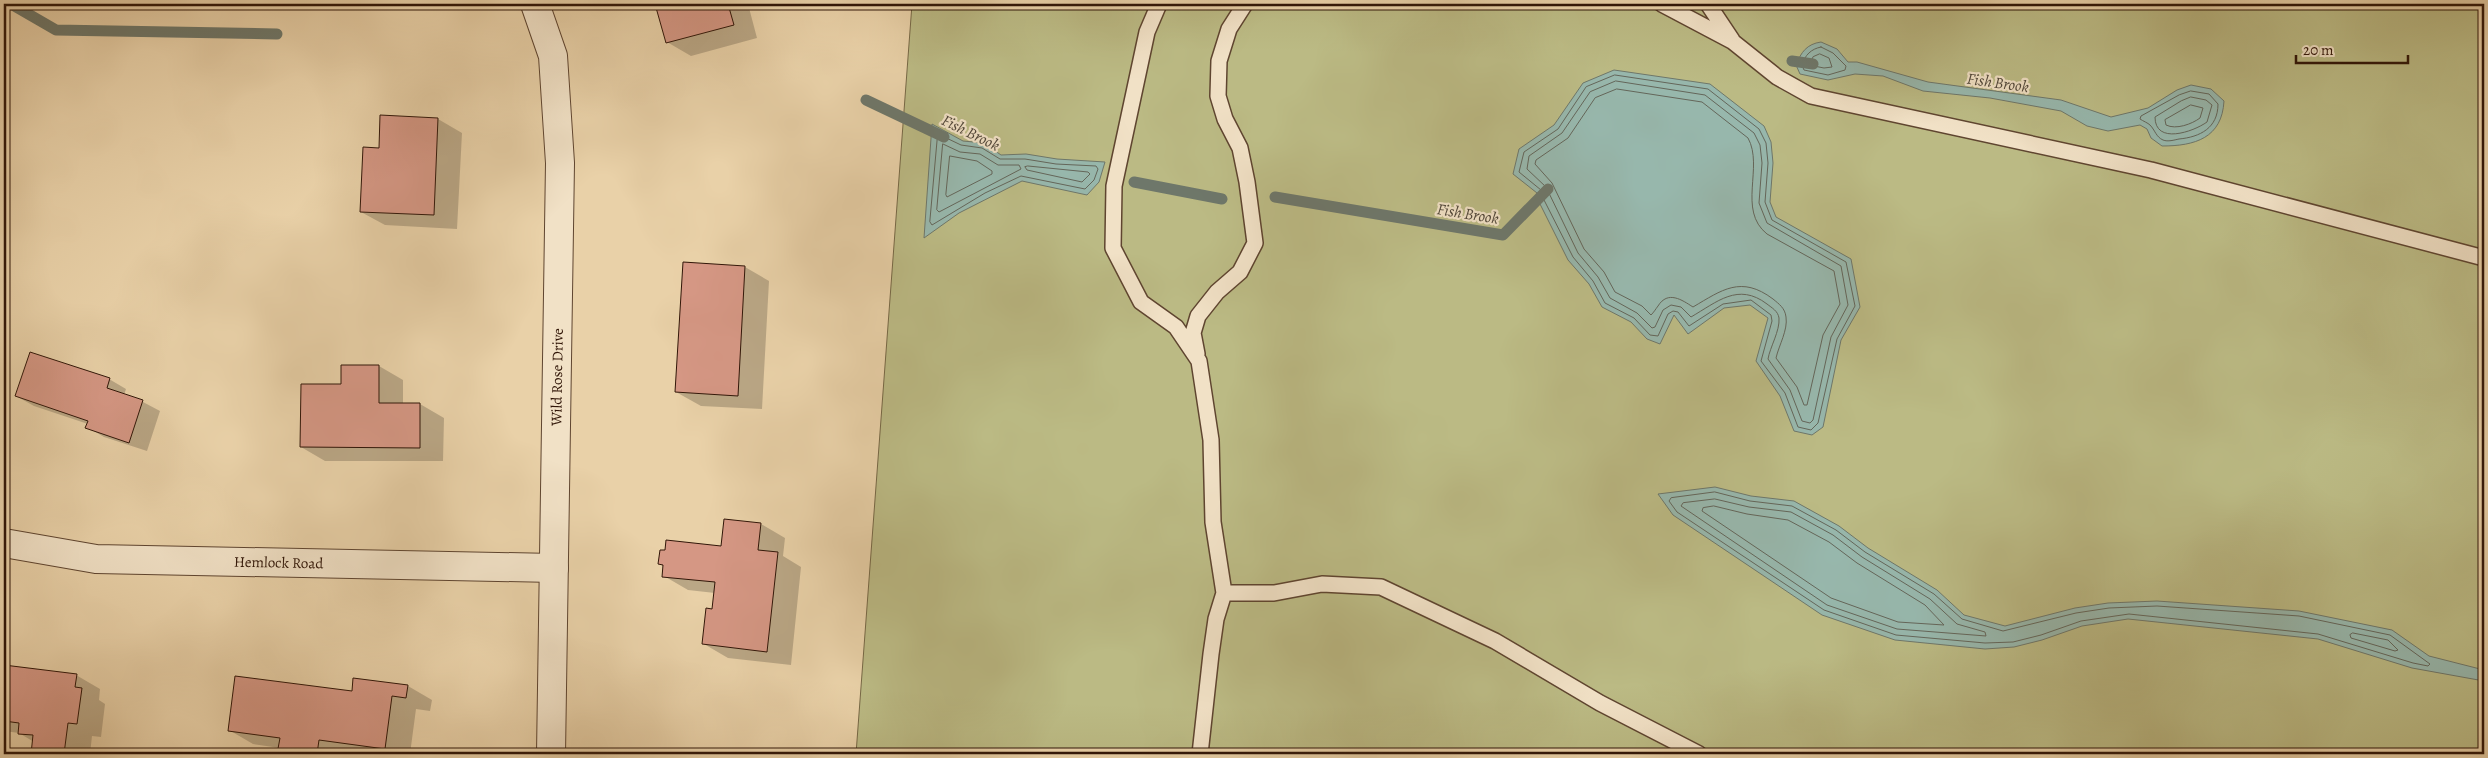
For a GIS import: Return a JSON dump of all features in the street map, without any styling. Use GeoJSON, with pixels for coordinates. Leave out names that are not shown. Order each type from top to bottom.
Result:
{"type":"FeatureCollection","features":[{"type":"Feature","properties":{"kind":"street","name":"Wild Rose Drive"},"geometry":{"type":"LineString","coordinates":[[535,4],[553,56],[560,163],[552,754]]}},
{"type":"Feature","properties":{"kind":"street","name":"Hemlock Road"},"geometry":{"type":"LineString","coordinates":[[4,543],[96,560],[554,568]]}},
{"type":"Feature","properties":{"kind":"lane"},"geometry":{"type":"LineString","coordinates":[[1159,4],[1147,32],[1114,186],[1113,248],[1140,302],[1176,327],[1198,360]]}},
{"type":"Feature","properties":{"kind":"lane"},"geometry":{"type":"LineString","coordinates":[[1200,754],[1216,619],[1224,593],[1214,522],[1211,440],[1194,333],[1198,316],[1217,292],[1240,272],[1255,243],[1247,182],[1240,148],[1225,119],[1218,96],[1219,61],[1229,29],[1245,4]]}},
{"type":"Feature","properties":{"kind":"lane"},"geometry":{"type":"LineString","coordinates":[[1662,4],[1732,41],[1777,77],[1812,96],[2151,170],[2484,258]]}},
{"type":"Feature","properties":{"kind":"lane"},"geometry":{"type":"LineString","coordinates":[[1708,4],[1732,41]]}},
{"type":"Feature","properties":{"kind":"lane"},"geometry":{"type":"LineString","coordinates":[[1224,593],[1274,593],[1322,584],[1381,587],[1495,641],[1600,703],[1699,754]]}},
{"type":"Feature","properties":{"kind":"shaded area"},"geometry":{"type":"Polygon","coordinates":[[[912,4],[2484,4],[2484,754],[856,754],[912,4]]]}},
{"type":"Feature","properties":{"kind":"water"},"geometry":{"type":"Polygon","coordinates":[[[1821,42],[1837,49],[1848,62],[1857,62],[1928,82],[2061,100],[2111,117],[2148,108],[2177,90],[2191,85],[2211,89],[2224,101],[2222,114],[2218,124],[2212,131],[2196,142],[2162,146],[2151,138],[2147,129],[2140,125],[2108,131],[2087,126],[2061,111],[1990,98],[1923,91],[1883,76],[1855,74],[1828,80],[1800,74],[1796,65],[1800,56],[1808,47],[1821,42]]]}},
{"type":"Feature","properties":{"kind":"water"},"geometry":{"type":"Polygon","coordinates":[[[1614,70],[1710,84],[1764,126],[1771,142],[1773,163],[1770,202],[1776,217],[1851,259],[1860,307],[1841,340],[1823,427],[1812,435],[1794,431],[1780,396],[1756,361],[1768,318],[1750,305],[1724,308],[1688,334],[1674,315],[1660,344],[1647,339],[1631,322],[1602,307],[1589,284],[1568,260],[1538,200],[1537,193],[1513,174],[1519,149],[1554,125],[1583,83],[1614,70]]]}},
{"type":"Feature","properties":{"kind":"water"},"geometry":{"type":"Polygon","coordinates":[[[932,124],[963,141],[984,143],[1001,155],[1026,154],[1057,159],[1105,162],[1099,182],[1087,195],[1022,181],[959,213],[924,238],[932,124]]]}},
{"type":"Feature","properties":{"kind":"water"},"geometry":{"type":"Polygon","coordinates":[[[1715,487],[1751,496],[1794,501],[1839,526],[1868,548],[1937,590],[1964,615],[2005,626],[2075,608],[2108,603],[2157,601],[2299,611],[2392,630],[2429,656],[2484,670],[2484,681],[2412,668],[2318,639],[2128,619],[2082,626],[2042,640],[2014,647],[1985,649],[1895,640],[1822,615],[1673,515],[1658,494],[1715,487]]]}},
{"type":"Feature","properties":{"kind":"building"},"geometry":{"type":"Polygon","coordinates":[[[655,4],[728,4],[734,25],[666,43],[655,4]]]}},
{"type":"Feature","properties":{"kind":"building"},"geometry":{"type":"Polygon","coordinates":[[[380,115],[438,118],[434,215],[360,212],[363,147],[379,148],[380,115]]]}},
{"type":"Feature","properties":{"kind":"building"},"geometry":{"type":"Polygon","coordinates":[[[683,262],[745,266],[738,396],[675,392],[683,262]]]}},
{"type":"Feature","properties":{"kind":"building"},"geometry":{"type":"Polygon","coordinates":[[[30,352],[110,378],[107,388],[143,400],[129,443],[85,428],[88,421],[15,396],[30,352]]]}},
{"type":"Feature","properties":{"kind":"building"},"geometry":{"type":"Polygon","coordinates":[[[341,365],[379,365],[379,403],[420,403],[420,448],[300,447],[301,384],[341,384],[341,365]]]}},
{"type":"Feature","properties":{"kind":"building"},"geometry":{"type":"Polygon","coordinates":[[[724,519],[761,523],[758,550],[778,552],[767,652],[702,644],[706,608],[712,609],[715,582],[662,577],[663,565],[658,564],[660,550],[665,550],[666,540],[721,546],[724,519]]]}},
{"type":"Feature","properties":{"kind":"building"},"geometry":{"type":"Polygon","coordinates":[[[4,665],[77,674],[75,687],[82,688],[77,724],[68,723],[64,754],[31,754],[33,735],[18,734],[19,723],[4,721],[4,665]]]}},
{"type":"Feature","properties":{"kind":"building"},"geometry":{"type":"Polygon","coordinates":[[[235,676],[352,691],[353,678],[408,685],[406,698],[392,696],[385,749],[319,740],[317,754],[277,754],[280,738],[228,731],[235,676]]]}},
{"type":"Feature","properties":{"kind":"waterway","name":"Fish Brook"},"geometry":{"type":"LineString","coordinates":[[11,4],[56,30],[277,34]]}},
{"type":"Feature","properties":{"kind":"waterway","name":"Fish Brook"},"geometry":{"type":"LineString","coordinates":[[1792,61],[1813,64]]}},
{"type":"Feature","properties":{"kind":"waterway","name":"Fish Brook"},"geometry":{"type":"LineString","coordinates":[[866,100],[944,137]]}},
{"type":"Feature","properties":{"kind":"waterway","name":"Fish Brook"},"geometry":{"type":"LineString","coordinates":[[1134,182],[1222,199]]}},
{"type":"Feature","properties":{"kind":"waterway","name":"Fish Brook"},"geometry":{"type":"LineString","coordinates":[[1275,197],[1503,235],[1548,189]]}}]}
